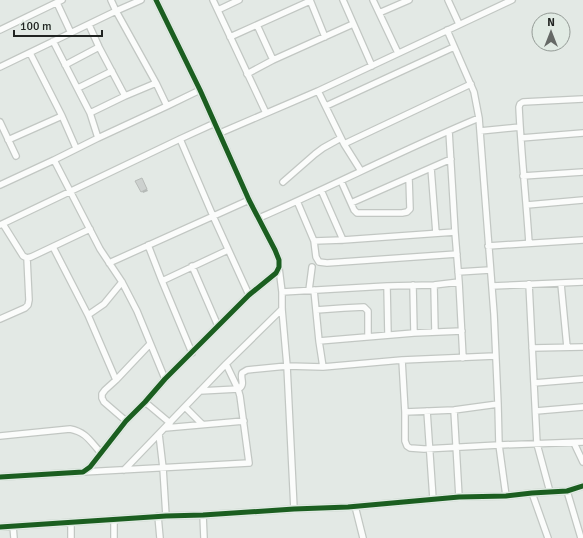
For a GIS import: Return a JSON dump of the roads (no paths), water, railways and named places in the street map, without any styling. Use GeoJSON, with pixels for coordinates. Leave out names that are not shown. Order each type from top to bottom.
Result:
{"type":"FeatureCollection","features":[{"type":"Feature","properties":{"kind":"street"},"geometry":{"type":"LineString","coordinates":[[111,0],[167,106]]}},
{"type":"Feature","properties":{"kind":"street"},"geometry":{"type":"LineString","coordinates":[[0,67],[141,0]]}},
{"type":"Feature","properties":{"kind":"street"},"geometry":{"type":"LineString","coordinates":[[156,0],[200,90],[249,200],[275,250],[278,260],[282,292],[287,366],[294,509]]}},
{"type":"Feature","properties":{"kind":"street"},"geometry":{"type":"LineString","coordinates":[[213,0],[266,113]]}},
{"type":"Feature","properties":{"kind":"street"},"geometry":{"type":"LineString","coordinates":[[218,10],[239,0]]}},
{"type":"Feature","properties":{"kind":"street"},"geometry":{"type":"LineString","coordinates":[[230,37],[310,0],[325,37]]}},
{"type":"Feature","properties":{"kind":"street"},"geometry":{"type":"LineString","coordinates":[[343,0],[372,66]]}},
{"type":"Feature","properties":{"kind":"street"},"geometry":{"type":"LineString","coordinates":[[373,0],[398,53]]}},
{"type":"Feature","properties":{"kind":"street"},"geometry":{"type":"LineString","coordinates":[[379,13],[401,2],[409,0]]}},
{"type":"Feature","properties":{"kind":"street"},"geometry":{"type":"LineString","coordinates":[[448,0],[459,24]]}},
{"type":"Feature","properties":{"kind":"street"},"geometry":{"type":"LineString","coordinates":[[220,133],[318,91],[512,0]]}},
{"type":"Feature","properties":{"kind":"street"},"geometry":{"type":"LineString","coordinates":[[0,30],[59,1],[72,33]]}},
{"type":"Feature","properties":{"kind":"street"},"geometry":{"type":"LineString","coordinates":[[247,74],[273,60],[353,24]]}},
{"type":"Feature","properties":{"kind":"street"},"geometry":{"type":"LineString","coordinates":[[89,25],[125,96]]}},
{"type":"Feature","properties":{"kind":"street"},"geometry":{"type":"LineString","coordinates":[[257,25],[273,60]]}},
{"type":"Feature","properties":{"kind":"street"},"geometry":{"type":"LineString","coordinates":[[447,30],[471,84],[476,100],[479,118],[492,286],[499,445],[506,496]]}},
{"type":"Feature","properties":{"kind":"street"},"geometry":{"type":"LineString","coordinates":[[53,41],[90,113],[98,138]]}},
{"type":"Feature","properties":{"kind":"street"},"geometry":{"type":"LineString","coordinates":[[66,65],[99,47]]}},
{"type":"Feature","properties":{"kind":"street"},"geometry":{"type":"LineString","coordinates":[[326,106],[454,47]]}},
{"type":"Feature","properties":{"kind":"street"},"geometry":{"type":"LineString","coordinates":[[30,53],[62,116],[76,148]]}},
{"type":"Feature","properties":{"kind":"street"},"geometry":{"type":"LineString","coordinates":[[78,88],[112,71]]}},
{"type":"Feature","properties":{"kind":"street"},"geometry":{"type":"LineString","coordinates":[[90,113],[156,83]]}},
{"type":"Feature","properties":{"kind":"street"},"geometry":{"type":"LineString","coordinates":[[283,182],[315,154],[471,84]]}},
{"type":"Feature","properties":{"kind":"street"},"geometry":{"type":"LineString","coordinates":[[0,185],[200,90]]}},
{"type":"Feature","properties":{"kind":"street"},"geometry":{"type":"LineString","coordinates":[[318,91],[342,141],[361,171]]}},
{"type":"Feature","properties":{"kind":"street"},"geometry":{"type":"LineString","coordinates":[[529,243],[527,205],[523,176],[520,104],[523,102],[583,99]]}},
{"type":"Feature","properties":{"kind":"street"},"geometry":{"type":"LineString","coordinates":[[8,140],[62,116]]}},
{"type":"Feature","properties":{"kind":"street"},"geometry":{"type":"LineString","coordinates":[[259,218],[479,118]]}},
{"type":"Feature","properties":{"kind":"street"},"geometry":{"type":"LineString","coordinates":[[0,122],[16,156]]}},
{"type":"Feature","properties":{"kind":"street"},"geometry":{"type":"LineString","coordinates":[[27,258],[23,256],[1,225],[180,139],[215,124]]}},
{"type":"Feature","properties":{"kind":"street"},"geometry":{"type":"LineString","coordinates":[[480,132],[520,127]]}},
{"type":"Feature","properties":{"kind":"street"},"geometry":{"type":"LineString","coordinates":[[449,131],[463,358]]}},
{"type":"Feature","properties":{"kind":"street"},"geometry":{"type":"LineString","coordinates":[[521,138],[583,133]]}},
{"type":"Feature","properties":{"kind":"street"},"geometry":{"type":"LineString","coordinates":[[180,139],[249,295]]}},
{"type":"Feature","properties":{"kind":"street"},"geometry":{"type":"LineString","coordinates":[[54,160],[100,249],[122,282],[137,311],[165,379]]}},
{"type":"Feature","properties":{"kind":"street"},"geometry":{"type":"LineString","coordinates":[[351,203],[451,160]]}},
{"type":"Feature","properties":{"kind":"street"},"geometry":{"type":"LineString","coordinates":[[431,168],[436,233]]}},
{"type":"Feature","properties":{"kind":"street"},"geometry":{"type":"LineString","coordinates":[[523,176],[583,172]]}},
{"type":"Feature","properties":{"kind":"street"},"geometry":{"type":"LineString","coordinates":[[341,181],[354,210],[357,213],[402,213],[407,212],[410,209],[409,178]]}},
{"type":"Feature","properties":{"kind":"street"},"geometry":{"type":"LineString","coordinates":[[321,190],[343,240]]}},
{"type":"Feature","properties":{"kind":"street"},"geometry":{"type":"LineString","coordinates":[[109,263],[249,200]]}},
{"type":"Feature","properties":{"kind":"street"},"geometry":{"type":"LineString","coordinates":[[527,205],[583,200]]}},
{"type":"Feature","properties":{"kind":"street"},"geometry":{"type":"LineString","coordinates":[[297,201],[314,241],[316,257],[319,262],[327,263],[457,254]]}},
{"type":"Feature","properties":{"kind":"street"},"geometry":{"type":"LineString","coordinates":[[27,258],[90,229]]}},
{"type":"Feature","properties":{"kind":"street"},"geometry":{"type":"LineString","coordinates":[[314,241],[455,232]]}},
{"type":"Feature","properties":{"kind":"street"},"geometry":{"type":"LineString","coordinates":[[488,246],[583,240]]}},
{"type":"Feature","properties":{"kind":"street"},"geometry":{"type":"LineString","coordinates":[[148,245],[192,353]]}},
{"type":"Feature","properties":{"kind":"street"},"geometry":{"type":"LineString","coordinates":[[53,247],[88,315],[116,380]]}},
{"type":"Feature","properties":{"kind":"street"},"geometry":{"type":"LineString","coordinates":[[162,281],[228,250]]}},
{"type":"Feature","properties":{"kind":"street"},"geometry":{"type":"LineString","coordinates":[[0,319],[25,308],[28,305],[27,258]]}},
{"type":"Feature","properties":{"kind":"street"},"geometry":{"type":"LineString","coordinates":[[192,266],[218,326]]}},
{"type":"Feature","properties":{"kind":"street"},"geometry":{"type":"LineString","coordinates":[[83,472],[90,467],[126,421],[165,379],[249,295],[271,278],[279,267]]}},
{"type":"Feature","properties":{"kind":"street"},"geometry":{"type":"LineString","coordinates":[[312,267],[312,290],[323,367]]}},
{"type":"Feature","properties":{"kind":"street"},"geometry":{"type":"LineString","coordinates":[[458,272],[490,270]]}},
{"type":"Feature","properties":{"kind":"street"},"geometry":{"type":"LineString","coordinates":[[88,315],[104,304],[122,282]]}},
{"type":"Feature","properties":{"kind":"street"},"geometry":{"type":"LineString","coordinates":[[282,292],[434,285],[459,282]]}},
{"type":"Feature","properties":{"kind":"street"},"geometry":{"type":"LineString","coordinates":[[492,286],[583,282]]}},
{"type":"Feature","properties":{"kind":"street"},"geometry":{"type":"LineString","coordinates":[[529,284],[537,444],[550,492]]}},
{"type":"Feature","properties":{"kind":"street"},"geometry":{"type":"LineString","coordinates":[[561,284],[567,347]]}},
{"type":"Feature","properties":{"kind":"street"},"geometry":{"type":"LineString","coordinates":[[413,285],[414,332]]}},
{"type":"Feature","properties":{"kind":"street"},"geometry":{"type":"LineString","coordinates":[[434,285],[435,332]]}},
{"type":"Feature","properties":{"kind":"street"},"geometry":{"type":"LineString","coordinates":[[387,286],[388,335]]}},
{"type":"Feature","properties":{"kind":"street"},"geometry":{"type":"LineString","coordinates":[[316,310],[364,307],[368,311],[368,336]]}},
{"type":"Feature","properties":{"kind":"street"},"geometry":{"type":"LineString","coordinates":[[124,470],[226,364],[282,309]]}},
{"type":"Feature","properties":{"kind":"street"},"geometry":{"type":"LineString","coordinates":[[319,341],[414,332],[462,331]]}},
{"type":"Feature","properties":{"kind":"street"},"geometry":{"type":"LineString","coordinates":[[126,421],[104,402],[102,394],[150,344]]}},
{"type":"Feature","properties":{"kind":"street"},"geometry":{"type":"LineString","coordinates":[[532,348],[583,347]]}},
{"type":"Feature","properties":{"kind":"street"},"geometry":{"type":"LineString","coordinates":[[200,391],[238,389],[242,385],[241,376],[243,371],[287,366],[323,367],[402,360],[495,356]]}},
{"type":"Feature","properties":{"kind":"street"},"geometry":{"type":"LineString","coordinates":[[402,360],[405,441],[407,446],[410,448],[429,449],[583,442]]}},
{"type":"Feature","properties":{"kind":"street"},"geometry":{"type":"LineString","coordinates":[[0,477],[249,463],[240,396],[226,364]]}},
{"type":"Feature","properties":{"kind":"street"},"geometry":{"type":"LineString","coordinates":[[534,383],[583,379]]}},
{"type":"Feature","properties":{"kind":"street"},"geometry":{"type":"LineString","coordinates":[[145,402],[170,423]]}},
{"type":"Feature","properties":{"kind":"street"},"geometry":{"type":"LineString","coordinates":[[405,412],[454,410],[498,404]]}},
{"type":"Feature","properties":{"kind":"street"},"geometry":{"type":"LineString","coordinates":[[185,407],[202,424]]}},
{"type":"Feature","properties":{"kind":"street"},"geometry":{"type":"LineString","coordinates":[[536,410],[583,407]]}},
{"type":"Feature","properties":{"kind":"street"},"geometry":{"type":"LineString","coordinates":[[454,410],[459,497]]}},
{"type":"Feature","properties":{"kind":"street"},"geometry":{"type":"LineString","coordinates":[[427,411],[433,499]]}},
{"type":"Feature","properties":{"kind":"street"},"geometry":{"type":"LineString","coordinates":[[165,428],[244,421]]}},
{"type":"Feature","properties":{"kind":"street"},"geometry":{"type":"LineString","coordinates":[[0,436],[70,429],[77,430],[84,434],[101,452]]}},
{"type":"Feature","properties":{"kind":"street"},"geometry":{"type":"LineString","coordinates":[[159,434],[166,516]]}},
{"type":"Feature","properties":{"kind":"street"},"geometry":{"type":"LineString","coordinates":[[574,443],[583,462]]}},
{"type":"Feature","properties":{"kind":"street"},"geometry":{"type":"LineString","coordinates":[[0,527],[158,516],[203,515],[355,506],[459,497],[506,496],[567,491],[583,486]]}},
{"type":"Feature","properties":{"kind":"street"},"geometry":{"type":"LineString","coordinates":[[567,491],[581,538]]}},
{"type":"Feature","properties":{"kind":"street"},"geometry":{"type":"LineString","coordinates":[[532,493],[548,538]]}},
{"type":"Feature","properties":{"kind":"street"},"geometry":{"type":"LineString","coordinates":[[355,506],[363,538]]}},
{"type":"Feature","properties":{"kind":"street"},"geometry":{"type":"LineString","coordinates":[[203,515],[204,538]]}},
{"type":"Feature","properties":{"kind":"street"},"geometry":{"type":"LineString","coordinates":[[158,516],[160,538]]}},
{"type":"Feature","properties":{"kind":"street"},"geometry":{"type":"LineString","coordinates":[[114,519],[114,538]]}},
{"type":"Feature","properties":{"kind":"street"},"geometry":{"type":"LineString","coordinates":[[71,522],[71,538]]}},
{"type":"Feature","properties":{"kind":"street"},"geometry":{"type":"LineString","coordinates":[[13,526],[14,538]]}}]}
